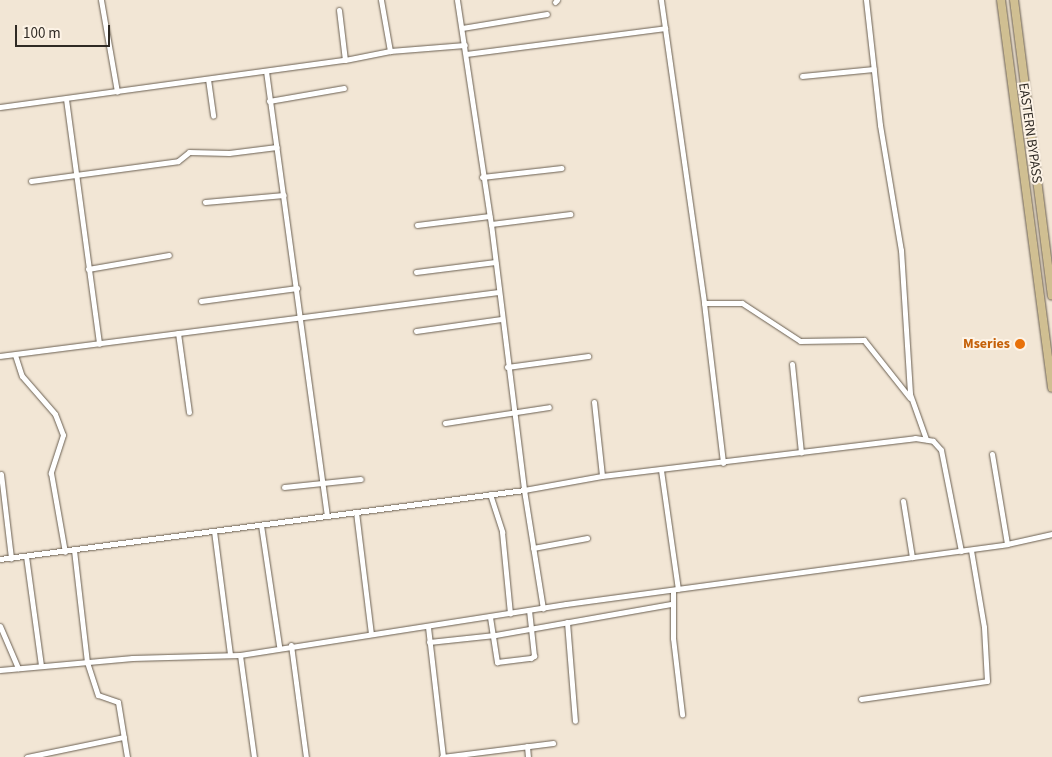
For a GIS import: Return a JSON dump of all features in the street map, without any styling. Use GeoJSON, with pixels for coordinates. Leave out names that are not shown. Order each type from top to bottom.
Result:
{"type":"FeatureCollection","features":[{"type":"Feature","properties":{"kind":"main road","name":"EASTERN BYPASS"},"geometry":{"type":"LineString","coordinates":[[1001,0],[1052,388]]}},
{"type":"Feature","properties":{"kind":"main road","name":"EASTERN BYPASS"},"geometry":{"type":"LineString","coordinates":[[1014,0],[1052,296]]}},
{"type":"Feature","properties":{"kind":"main road"},"geometry":{"type":"LineString","coordinates":[[1023,171],[1036,170]]}},
{"type":"Feature","properties":{"kind":"street"},"geometry":{"type":"LineString","coordinates":[[101,0],[117,92]]}},
{"type":"Feature","properties":{"kind":"street"},"geometry":{"type":"LineString","coordinates":[[381,0],[390,51]]}},
{"type":"Feature","properties":{"kind":"street"},"geometry":{"type":"LineString","coordinates":[[457,0],[465,44],[482,177],[491,224],[513,413],[543,608]]}},
{"type":"Feature","properties":{"kind":"street"},"geometry":{"type":"LineString","coordinates":[[661,0],[704,303],[723,463]]}},
{"type":"Feature","properties":{"kind":"street"},"geometry":{"type":"LineString","coordinates":[[866,0],[890,193],[901,250],[911,400]]}},
{"type":"Feature","properties":{"kind":"street"},"geometry":{"type":"LineString","coordinates":[[339,10],[345,60]]}},
{"type":"Feature","properties":{"kind":"street"},"geometry":{"type":"LineString","coordinates":[[462,28],[547,14]]}},
{"type":"Feature","properties":{"kind":"street"},"geometry":{"type":"LineString","coordinates":[[466,54],[665,28]]}},
{"type":"Feature","properties":{"kind":"street"},"geometry":{"type":"LineString","coordinates":[[0,108],[345,60],[390,51],[465,44]]}},
{"type":"Feature","properties":{"kind":"street"},"geometry":{"type":"LineString","coordinates":[[802,76],[874,68]]}},
{"type":"Feature","properties":{"kind":"street"},"geometry":{"type":"LineString","coordinates":[[266,71],[327,516]]}},
{"type":"Feature","properties":{"kind":"street"},"geometry":{"type":"LineString","coordinates":[[208,79],[213,116]]}},
{"type":"Feature","properties":{"kind":"street"},"geometry":{"type":"LineString","coordinates":[[269,101],[344,88]]}},
{"type":"Feature","properties":{"kind":"street"},"geometry":{"type":"LineString","coordinates":[[66,99],[78,174],[88,269],[99,344]]}},
{"type":"Feature","properties":{"kind":"street"},"geometry":{"type":"LineString","coordinates":[[31,181],[178,161],[189,152],[229,153],[277,147]]}},
{"type":"Feature","properties":{"kind":"street"},"geometry":{"type":"LineString","coordinates":[[482,177],[561,168]]}},
{"type":"Feature","properties":{"kind":"street"},"geometry":{"type":"LineString","coordinates":[[205,202],[284,195]]}},
{"type":"Feature","properties":{"kind":"street"},"geometry":{"type":"LineString","coordinates":[[491,224],[570,214]]}},
{"type":"Feature","properties":{"kind":"street"},"geometry":{"type":"LineString","coordinates":[[417,225],[489,216]]}},
{"type":"Feature","properties":{"kind":"street"},"geometry":{"type":"LineString","coordinates":[[88,269],[169,255]]}},
{"type":"Feature","properties":{"kind":"street"},"geometry":{"type":"LineString","coordinates":[[416,272],[495,262]]}},
{"type":"Feature","properties":{"kind":"street"},"geometry":{"type":"LineString","coordinates":[[201,301],[297,288]]}},
{"type":"Feature","properties":{"kind":"street"},"geometry":{"type":"LineString","coordinates":[[0,356],[498,292]]}},
{"type":"Feature","properties":{"kind":"street"},"geometry":{"type":"LineString","coordinates":[[704,303],[742,303],[800,341],[864,340],[911,400],[926,439]]}},
{"type":"Feature","properties":{"kind":"street"},"geometry":{"type":"LineString","coordinates":[[416,331],[501,319]]}},
{"type":"Feature","properties":{"kind":"street"},"geometry":{"type":"LineString","coordinates":[[178,333],[189,412]]}},
{"type":"Feature","properties":{"kind":"street"},"geometry":{"type":"LineString","coordinates":[[15,355],[22,376],[55,414],[63,435],[51,473],[65,552]]}},
{"type":"Feature","properties":{"kind":"street"},"geometry":{"type":"LineString","coordinates":[[507,367],[588,356]]}},
{"type":"Feature","properties":{"kind":"street"},"geometry":{"type":"LineString","coordinates":[[792,364],[801,453]]}},
{"type":"Feature","properties":{"kind":"street"},"geometry":{"type":"LineString","coordinates":[[594,402],[602,476]]}},
{"type":"Feature","properties":{"kind":"street"},"geometry":{"type":"LineString","coordinates":[[445,422],[549,407]]}},
{"type":"Feature","properties":{"kind":"street"},"geometry":{"type":"LineString","coordinates":[[0,559],[65,552],[524,490],[602,476],[926,439],[936,443],[941,450],[960,551]]}},
{"type":"Feature","properties":{"kind":"street"},"geometry":{"type":"LineString","coordinates":[[992,454],[1007,544]]}},
{"type":"Feature","properties":{"kind":"street"},"geometry":{"type":"LineString","coordinates":[[661,470],[675,590],[672,604],[682,714]]}},
{"type":"Feature","properties":{"kind":"street"},"geometry":{"type":"LineString","coordinates":[[1,474],[11,558]]}},
{"type":"Feature","properties":{"kind":"street"},"geometry":{"type":"LineString","coordinates":[[284,486],[361,479]]}},
{"type":"Feature","properties":{"kind":"street"},"geometry":{"type":"LineString","coordinates":[[490,494],[502,532],[510,614]]}},
{"type":"Feature","properties":{"kind":"street"},"geometry":{"type":"LineString","coordinates":[[903,501],[912,557]]}},
{"type":"Feature","properties":{"kind":"street"},"geometry":{"type":"LineString","coordinates":[[356,512],[371,634]]}},
{"type":"Feature","properties":{"kind":"street"},"geometry":{"type":"LineString","coordinates":[[261,525],[279,646]]}},
{"type":"Feature","properties":{"kind":"street"},"geometry":{"type":"LineString","coordinates":[[214,531],[230,655]]}},
{"type":"Feature","properties":{"kind":"street"},"geometry":{"type":"LineString","coordinates":[[0,670],[88,662],[240,655],[279,646],[428,627],[529,610],[970,550],[1052,534]]}},
{"type":"Feature","properties":{"kind":"street"},"geometry":{"type":"LineString","coordinates":[[533,548],[587,538]]}},
{"type":"Feature","properties":{"kind":"street"},"geometry":{"type":"LineString","coordinates":[[74,550],[88,662],[98,695],[118,702],[127,757]]}},
{"type":"Feature","properties":{"kind":"street"},"geometry":{"type":"LineString","coordinates":[[861,699],[987,681],[984,627],[970,550]]}},
{"type":"Feature","properties":{"kind":"street"},"geometry":{"type":"LineString","coordinates":[[26,556],[42,666]]}},
{"type":"Feature","properties":{"kind":"street"},"geometry":{"type":"LineString","coordinates":[[430,642],[492,636],[672,604]]}},
{"type":"Feature","properties":{"kind":"street"},"geometry":{"type":"LineString","coordinates":[[490,617],[497,662],[531,658],[534,656],[529,610]]}},
{"type":"Feature","properties":{"kind":"street"},"geometry":{"type":"LineString","coordinates":[[567,622],[575,721]]}},
{"type":"Feature","properties":{"kind":"street"},"geometry":{"type":"LineString","coordinates":[[0,626],[18,668]]}},
{"type":"Feature","properties":{"kind":"street"},"geometry":{"type":"LineString","coordinates":[[428,627],[442,757],[553,742]]}},
{"type":"Feature","properties":{"kind":"street"},"geometry":{"type":"LineString","coordinates":[[291,645],[306,757]]}},
{"type":"Feature","properties":{"kind":"street"},"geometry":{"type":"LineString","coordinates":[[240,655],[254,757]]}},
{"type":"Feature","properties":{"kind":"street"},"geometry":{"type":"LineString","coordinates":[[27,757],[124,737]]}},
{"type":"Feature","properties":{"kind":"street"},"geometry":{"type":"LineString","coordinates":[[527,746],[528,757]]}},
{"type":"Feature","properties":{"kind":"place","name":"Mseries"},"geometry":{"type":"Point","coordinates":[1020,344]}}]}
